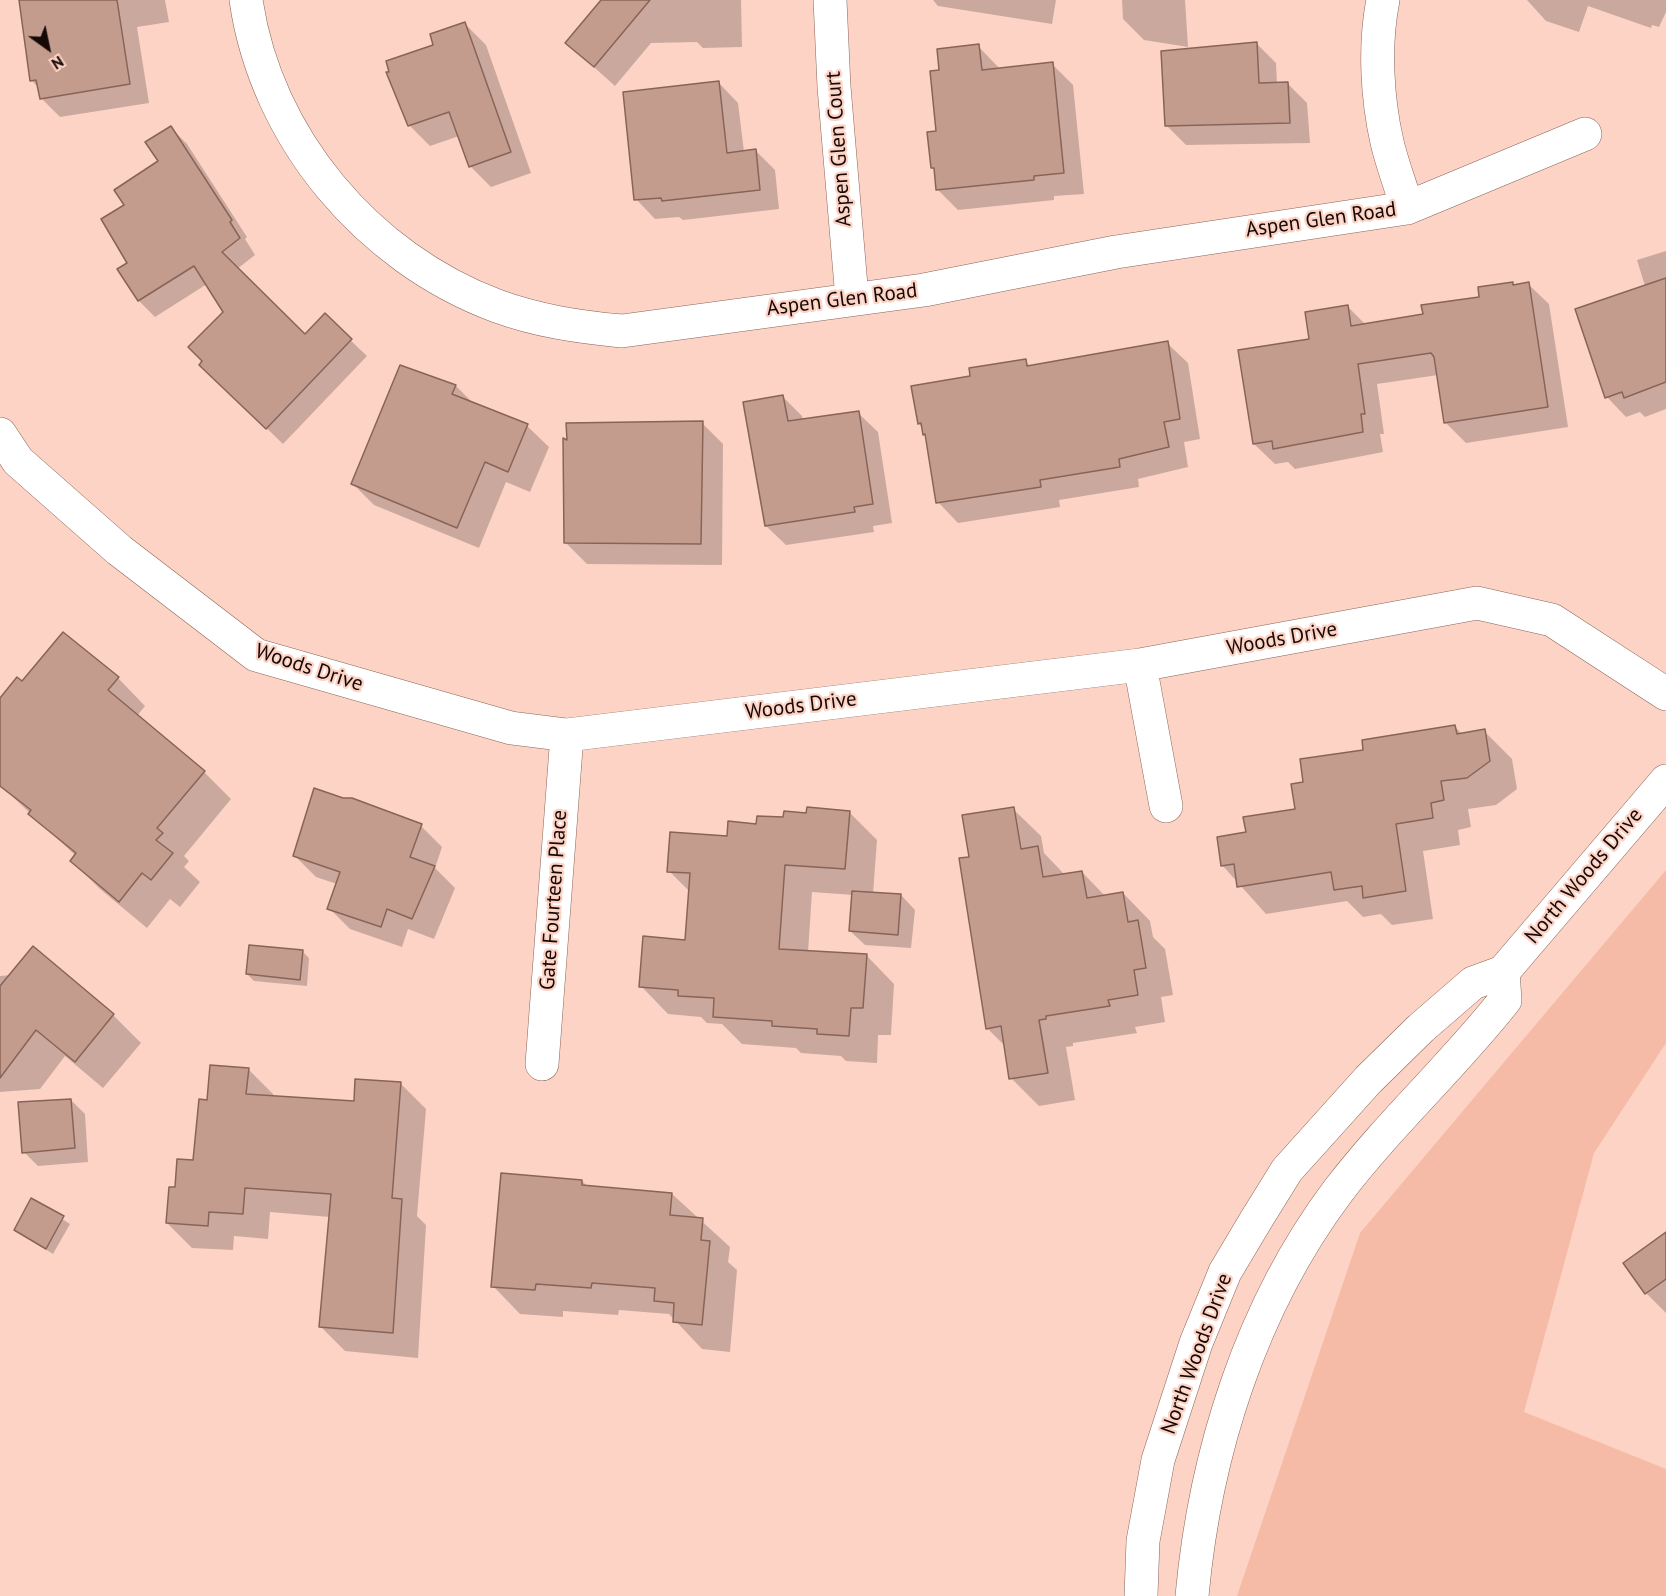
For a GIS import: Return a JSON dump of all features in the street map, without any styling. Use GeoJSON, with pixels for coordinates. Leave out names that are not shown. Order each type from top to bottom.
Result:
{"type":"FeatureCollection","features":[{"type":"Feature","properties":{"kind":"street","name":"Aspen Glen Road"},"geometry":{"type":"LineString","coordinates":[[246,0],[260,59],[277,102],[299,143],[324,180],[355,215],[389,245],[423,270],[498,307],[539,319],[622,331],[924,290],[1138,248],[1407,208],[1585,134]]}},
{"type":"Feature","properties":{"kind":"street","name":"Aspen Glen Court"},"geometry":{"type":"LineString","coordinates":[[830,0],[834,87],[852,298]]}},
{"type":"Feature","properties":{"kind":"street"},"geometry":{"type":"LineString","coordinates":[[1383,0],[1378,51],[1382,100],[1387,141],[1407,208]]}},
{"type":"Feature","properties":{"kind":"street","name":"Woods Drive"},"geometry":{"type":"LineString","coordinates":[[0,434],[9,470],[119,550],[256,655],[511,729],[567,735],[1140,665],[1477,603],[1552,620],[1666,694]]}},
{"type":"Feature","properties":{"kind":"street"},"geometry":{"type":"LineString","coordinates":[[1140,665],[1166,806]]}},
{"type":"Feature","properties":{"kind":"street","name":"Gate Fourteen Place"},"geometry":{"type":"LineString","coordinates":[[542,1064],[567,735]]}},
{"type":"Feature","properties":{"kind":"street","name":"North Woods Drive"},"geometry":{"type":"LineString","coordinates":[[1141,1596],[1143,1541],[1158,1460],[1196,1343],[1225,1272],[1287,1170],[1323,1126],[1421,1028],[1473,983],[1503,972],[1666,781]]}},
{"type":"Feature","properties":{"kind":"street"},"geometry":{"type":"LineString","coordinates":[[1192,1596],[1196,1554],[1214,1457],[1244,1363],[1277,1292],[1305,1238],[1338,1191],[1416,1099],[1476,1038],[1505,1000],[1503,972]]}},
{"type":"Feature","properties":{"kind":"shaded area"},"geometry":{"type":"Polygon","coordinates":[[[1666,870],[1666,1043],[1594,1153],[1524,1412],[1666,1469],[1666,1596],[1237,1596],[1360,1233],[1666,870]]]}},
{"type":"Feature","properties":{"kind":"building"},"geometry":{"type":"Polygon","coordinates":[[[19,0],[117,0],[130,84],[40,99],[36,80],[30,81],[19,0]]]}},
{"type":"Feature","properties":{"kind":"building"},"geometry":{"type":"Polygon","coordinates":[[[601,0],[650,0],[594,67],[565,43],[601,0]]]}},
{"type":"Feature","properties":{"kind":"building"},"geometry":{"type":"Polygon","coordinates":[[[465,22],[511,152],[469,167],[449,112],[408,126],[386,72],[389,72],[386,61],[433,45],[430,34],[465,22]]]}},
{"type":"Feature","properties":{"kind":"building"},"geometry":{"type":"Polygon","coordinates":[[[1257,42],[1259,83],[1288,82],[1290,123],[1165,126],[1161,51],[1257,42]]]}},
{"type":"Feature","properties":{"kind":"building"},"geometry":{"type":"Polygon","coordinates":[[[979,44],[982,70],[1053,62],[1064,173],[1034,176],[1034,180],[936,190],[927,132],[936,131],[930,71],[939,70],[937,49],[979,44]]]}},
{"type":"Feature","properties":{"kind":"building"},"geometry":{"type":"Polygon","coordinates":[[[719,81],[727,153],[756,149],[760,190],[662,201],[661,198],[634,200],[623,92],[719,81]]]}},
{"type":"Feature","properties":{"kind":"building"},"geometry":{"type":"Polygon","coordinates":[[[171,126],[232,220],[230,222],[240,238],[222,252],[305,334],[325,313],[352,339],[266,429],[199,365],[202,361],[188,347],[223,312],[194,266],[138,301],[117,269],[127,263],[101,219],[124,205],[114,190],[158,161],[145,142],[171,126]]]}},
{"type":"Feature","properties":{"kind":"building"},"geometry":{"type":"Polygon","coordinates":[[[1666,278],[1666,382],[1624,398],[1622,392],[1605,398],[1575,309],[1666,278]]]}},
{"type":"Feature","properties":{"kind":"building"},"geometry":{"type":"Polygon","coordinates":[[[1513,282],[1513,285],[1529,282],[1548,407],[1444,423],[1434,357],[1431,353],[1358,364],[1365,414],[1361,414],[1363,432],[1273,449],[1272,441],[1253,444],[1238,350],[1309,339],[1305,312],[1348,305],[1351,326],[1423,314],[1421,305],[1479,297],[1478,287],[1513,282]]]}},
{"type":"Feature","properties":{"kind":"building"},"geometry":{"type":"Polygon","coordinates":[[[1168,341],[1180,419],[1164,422],[1169,447],[1119,459],[1120,467],[1040,480],[1041,487],[936,503],[925,434],[923,435],[921,423],[918,424],[911,386],[970,376],[969,368],[1026,359],[1027,366],[1168,341]]]}},
{"type":"Feature","properties":{"kind":"building"},"geometry":{"type":"Polygon","coordinates":[[[400,365],[456,385],[452,394],[528,424],[508,472],[485,462],[457,528],[351,484],[400,365]]]}},
{"type":"Feature","properties":{"kind":"building"},"geometry":{"type":"Polygon","coordinates":[[[783,395],[788,421],[859,411],[873,504],[854,507],[855,512],[765,526],[743,402],[783,395]]]}},
{"type":"Feature","properties":{"kind":"building"},"geometry":{"type":"Polygon","coordinates":[[[703,421],[701,544],[564,543],[563,438],[567,440],[566,423],[703,421]]]}},
{"type":"Feature","properties":{"kind":"building"},"geometry":{"type":"Polygon","coordinates":[[[63,632],[119,677],[108,690],[205,771],[157,828],[163,833],[156,840],[173,853],[151,880],[142,873],[119,902],[70,861],[76,853],[28,814],[31,810],[0,786],[0,698],[17,677],[22,681],[63,632]]]}},
{"type":"Feature","properties":{"kind":"building"},"geometry":{"type":"Polygon","coordinates":[[[1455,725],[1457,734],[1485,729],[1490,761],[1467,778],[1441,781],[1444,800],[1431,803],[1433,818],[1396,824],[1406,891],[1363,898],[1362,886],[1334,890],[1331,872],[1237,887],[1234,864],[1221,866],[1217,837],[1246,832],[1243,817],[1295,809],[1291,784],[1303,782],[1300,759],[1363,750],[1362,740],[1455,725]]]}},
{"type":"Feature","properties":{"kind":"building"},"geometry":{"type":"Polygon","coordinates":[[[314,788],[343,798],[352,798],[422,824],[410,857],[435,866],[412,919],[387,909],[381,927],[327,909],[340,872],[293,856],[314,788]]]}},
{"type":"Feature","properties":{"kind":"building"},"geometry":{"type":"Polygon","coordinates":[[[807,807],[850,811],[845,869],[785,865],[779,949],[867,954],[863,1008],[851,1008],[849,1036],[817,1034],[817,1029],[772,1026],[772,1021],[713,1017],[714,998],[678,996],[678,990],[639,987],[643,936],[685,940],[690,873],[667,872],[670,832],[727,836],[728,821],[756,824],[757,816],[783,817],[784,811],[806,813],[807,807]]]}},
{"type":"Feature","properties":{"kind":"building"},"geometry":{"type":"Polygon","coordinates":[[[1014,807],[1021,849],[1038,846],[1043,877],[1082,871],[1087,898],[1123,892],[1128,922],[1138,920],[1146,968],[1134,970],[1138,995],[1108,1000],[1110,1006],[1046,1016],[1046,1019],[1039,1020],[1048,1073],[1009,1079],[1001,1026],[986,1029],[959,858],[969,857],[962,815],[1014,807]]]}},
{"type":"Feature","properties":{"kind":"building"},"geometry":{"type":"Polygon","coordinates":[[[852,891],[901,894],[898,935],[849,931],[852,891]]]}},
{"type":"Feature","properties":{"kind":"building"},"geometry":{"type":"Polygon","coordinates":[[[249,945],[303,950],[300,980],[246,974],[249,945]]]}},
{"type":"Feature","properties":{"kind":"building"},"geometry":{"type":"Polygon","coordinates":[[[33,946],[114,1014],[75,1062],[36,1030],[0,1078],[0,986],[33,946]]]}},
{"type":"Feature","properties":{"kind":"building"},"geometry":{"type":"Polygon","coordinates":[[[210,1065],[249,1068],[246,1094],[354,1101],[355,1079],[401,1082],[392,1198],[402,1199],[393,1333],[319,1327],[331,1194],[245,1188],[243,1214],[209,1212],[208,1226],[166,1223],[169,1187],[175,1187],[177,1159],[193,1160],[199,1099],[207,1100],[210,1065]]]}},
{"type":"Feature","properties":{"kind":"building"},"geometry":{"type":"Polygon","coordinates":[[[71,1099],[75,1148],[22,1153],[18,1102],[71,1099]]]}},
{"type":"Feature","properties":{"kind":"building"},"geometry":{"type":"Polygon","coordinates":[[[501,1173],[582,1180],[582,1185],[672,1193],[670,1215],[703,1218],[701,1240],[710,1241],[702,1325],[673,1322],[674,1303],[654,1301],[655,1288],[592,1283],[591,1288],[536,1284],[535,1290],[491,1287],[501,1173]]]}},
{"type":"Feature","properties":{"kind":"building"},"geometry":{"type":"Polygon","coordinates":[[[31,1198],[64,1216],[46,1249],[14,1230],[31,1198]]]}},
{"type":"Feature","properties":{"kind":"building"},"geometry":{"type":"Polygon","coordinates":[[[1666,1232],[1666,1279],[1645,1294],[1623,1263],[1666,1232]]]}}]}
